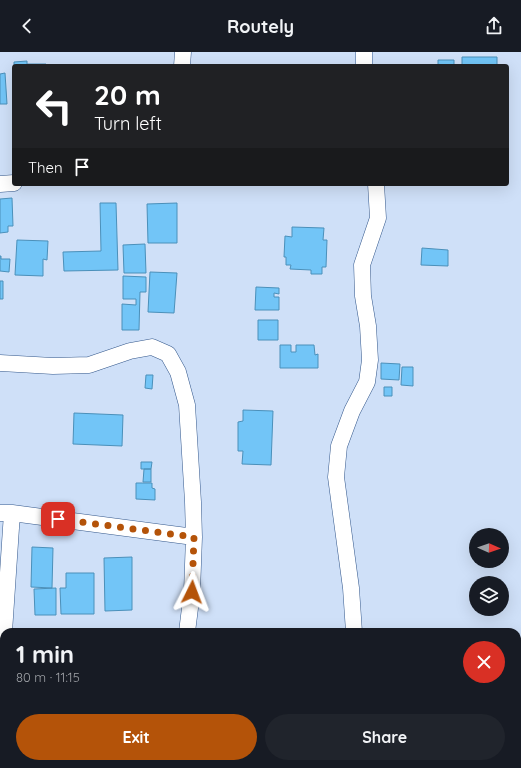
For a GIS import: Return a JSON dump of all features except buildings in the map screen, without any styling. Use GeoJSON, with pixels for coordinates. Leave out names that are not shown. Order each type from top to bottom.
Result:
{"type":"FeatureCollection","features":[{"type":"Feature","properties":{"kind":"street"},"geometry":{"type":"LineString","coordinates":[[182,64],[183,52]]}},
{"type":"Feature","properties":{"kind":"street"},"geometry":{"type":"LineString","coordinates":[[364,52],[364,64]]}},
{"type":"Feature","properties":{"kind":"street"},"geometry":{"type":"LineString","coordinates":[[0,184],[12,183]]}},
{"type":"Feature","properties":{"kind":"street"},"geometry":{"type":"LineString","coordinates":[[354,628],[336,477],[339,446],[352,411],[367,382],[370,360],[368,326],[363,296],[362,265],[378,218],[376,186]]}},
{"type":"Feature","properties":{"kind":"street"},"geometry":{"type":"LineString","coordinates":[[0,363],[53,366],[90,365],[130,350],[152,347],[168,354],[178,372],[187,405],[194,537],[192,592],[188,628]]}},
{"type":"Feature","properties":{"kind":"street"},"geometry":{"type":"LineString","coordinates":[[4,628],[6,513],[194,537]]}},
{"type":"Feature","properties":{"kind":"route"},"geometry":{"type":"LineString","coordinates":[[58,519],[194,537],[192,592]]}}]}
